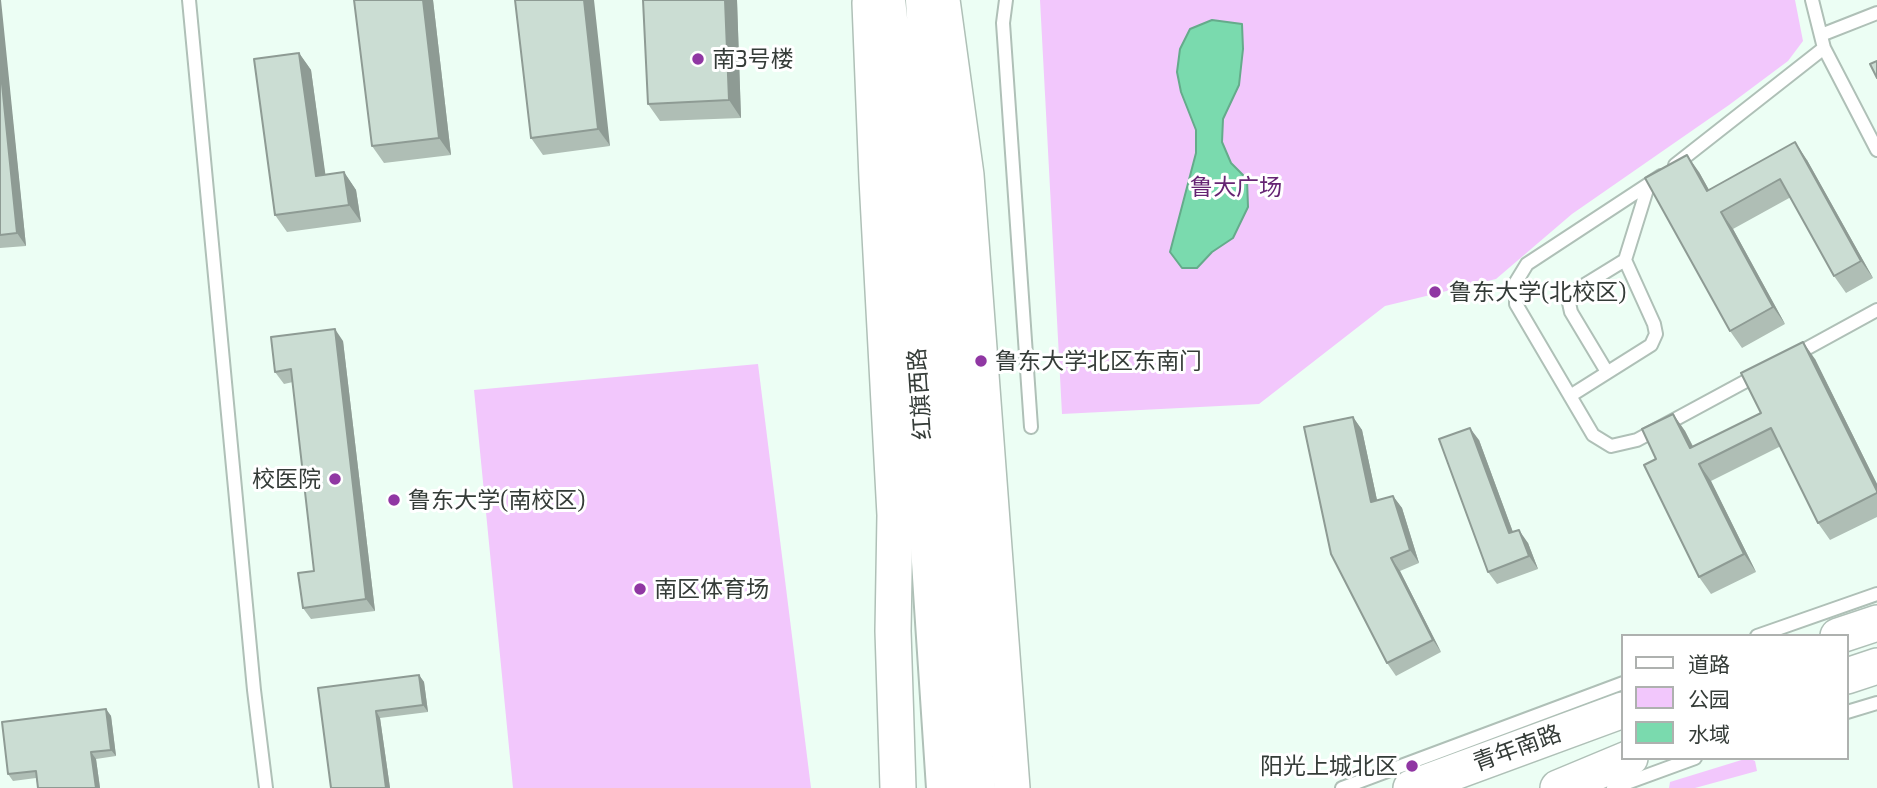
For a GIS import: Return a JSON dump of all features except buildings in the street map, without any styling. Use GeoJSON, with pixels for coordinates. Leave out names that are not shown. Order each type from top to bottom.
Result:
{"type":"FeatureCollection","features":[{"type":"Feature","properties":{"kind":"main road"},"geometry":{"type":"LineString","coordinates":[[870,0],[895,515],[893,631],[898,788]]}},
{"type":"Feature","properties":{"kind":"main road","name":"红旗西路"},"geometry":{"type":"LineString","coordinates":[[886,0],[906,183],[946,788]]}},
{"type":"Feature","properties":{"kind":"main road","name":"红旗西路"},"geometry":{"type":"LineString","coordinates":[[925,0],[976,788]]}},
{"type":"Feature","properties":{"kind":"main road"},"geometry":{"type":"LineString","coordinates":[[943,0],[966,175],[1013,788]]}},
{"type":"Feature","properties":{"kind":"main road"},"geometry":{"type":"LineString","coordinates":[[1844,634],[1877,623]]}},
{"type":"Feature","properties":{"kind":"main road"},"geometry":{"type":"LineString","coordinates":[[1849,675],[1877,666]]}},
{"type":"Feature","properties":{"kind":"main road","name":"青年南路"},"geometry":{"type":"LineString","coordinates":[[1411,788],[1622,710]]}},
{"type":"Feature","properties":{"kind":"main road"},"geometry":{"type":"LineString","coordinates":[[1558,788],[1625,760]]}},
{"type":"Feature","properties":{"kind":"lane"},"geometry":{"type":"LineString","coordinates":[[189,0],[254,690],[266,788]]}},
{"type":"Feature","properties":{"kind":"lane"},"geometry":{"type":"LineString","coordinates":[[1006,0],[1003,23],[1031,427]]}},
{"type":"Feature","properties":{"kind":"lane"},"geometry":{"type":"LineString","coordinates":[[1812,0],[1822,42],[1877,150]]}},
{"type":"Feature","properties":{"kind":"lane"},"geometry":{"type":"LineString","coordinates":[[1769,369],[1637,440],[1611,446],[1593,435],[1516,304],[1516,282],[1527,264],[1648,186],[1822,42],[1877,13]]}},
{"type":"Feature","properties":{"kind":"lane"},"geometry":{"type":"LineString","coordinates":[[1608,372],[1571,312],[1569,303],[1573,292],[1625,260],[1648,186]]}},
{"type":"Feature","properties":{"kind":"lane"},"geometry":{"type":"LineString","coordinates":[[1570,396],[1651,345],[1656,334],[1625,260]]}},
{"type":"Feature","properties":{"kind":"lane"},"geometry":{"type":"LineString","coordinates":[[1781,362],[1877,310]]}},
{"type":"Feature","properties":{"kind":"lane"},"geometry":{"type":"LineString","coordinates":[[1763,634],[1877,594]]}},
{"type":"Feature","properties":{"kind":"lane"},"geometry":{"type":"LineString","coordinates":[[1342,788],[1622,683]]}},
{"type":"Feature","properties":{"kind":"lane"},"geometry":{"type":"LineString","coordinates":[[1849,711],[1877,703]]}},
{"type":"Feature","properties":{"kind":"lane"},"geometry":{"type":"LineString","coordinates":[[1613,788],[1690,760]]}},
{"type":"Feature","properties":{"kind":"green space","name":"鲁大广场"},"geometry":{"type":"Polygon","coordinates":[[[1040,0],[1795,0],[1803,41],[1788,61],[1572,214],[1496,279],[1385,306],[1259,404],[1062,414],[1040,0]]]}},
{"type":"Feature","properties":{"kind":"green space","name":"南区体育场"},"geometry":{"type":"Polygon","coordinates":[[[758,364],[811,788],[513,788],[474,390],[758,364]]]}},
{"type":"Feature","properties":{"kind":"green space"},"geometry":{"type":"Polygon","coordinates":[[[1742,760],[1755,761],[1757,771],[1695,788],[1669,788],[1670,782],[1742,760]]]}},
{"type":"Feature","properties":{"kind":"water"},"geometry":{"type":"Polygon","coordinates":[[[1212,20],[1242,24],[1243,49],[1239,85],[1223,119],[1222,142],[1231,163],[1247,179],[1248,207],[1233,238],[1212,252],[1197,268],[1182,268],[1170,252],[1196,153],[1196,130],[1181,92],[1177,72],[1180,49],[1190,29],[1212,20]]]}},
{"type":"Feature","properties":{"kind":"place","name":"南3号楼"},"geometry":{"type":"Point","coordinates":[698,59]}},
{"type":"Feature","properties":{"kind":"place","name":"鲁东大学(北校区)"},"geometry":{"type":"Point","coordinates":[1435,292]}},
{"type":"Feature","properties":{"kind":"place","name":"鲁东大学北区东南门"},"geometry":{"type":"Point","coordinates":[981,361]}},
{"type":"Feature","properties":{"kind":"place","name":"校医院"},"geometry":{"type":"Point","coordinates":[335,479]}},
{"type":"Feature","properties":{"kind":"place","name":"鲁东大学(南校区)"},"geometry":{"type":"Point","coordinates":[394,500]}},
{"type":"Feature","properties":{"kind":"place","name":"南区体育场"},"geometry":{"type":"Point","coordinates":[640,589]}},
{"type":"Feature","properties":{"kind":"place","name":"阳光上城北区"},"geometry":{"type":"Point","coordinates":[1412,766]}}]}
